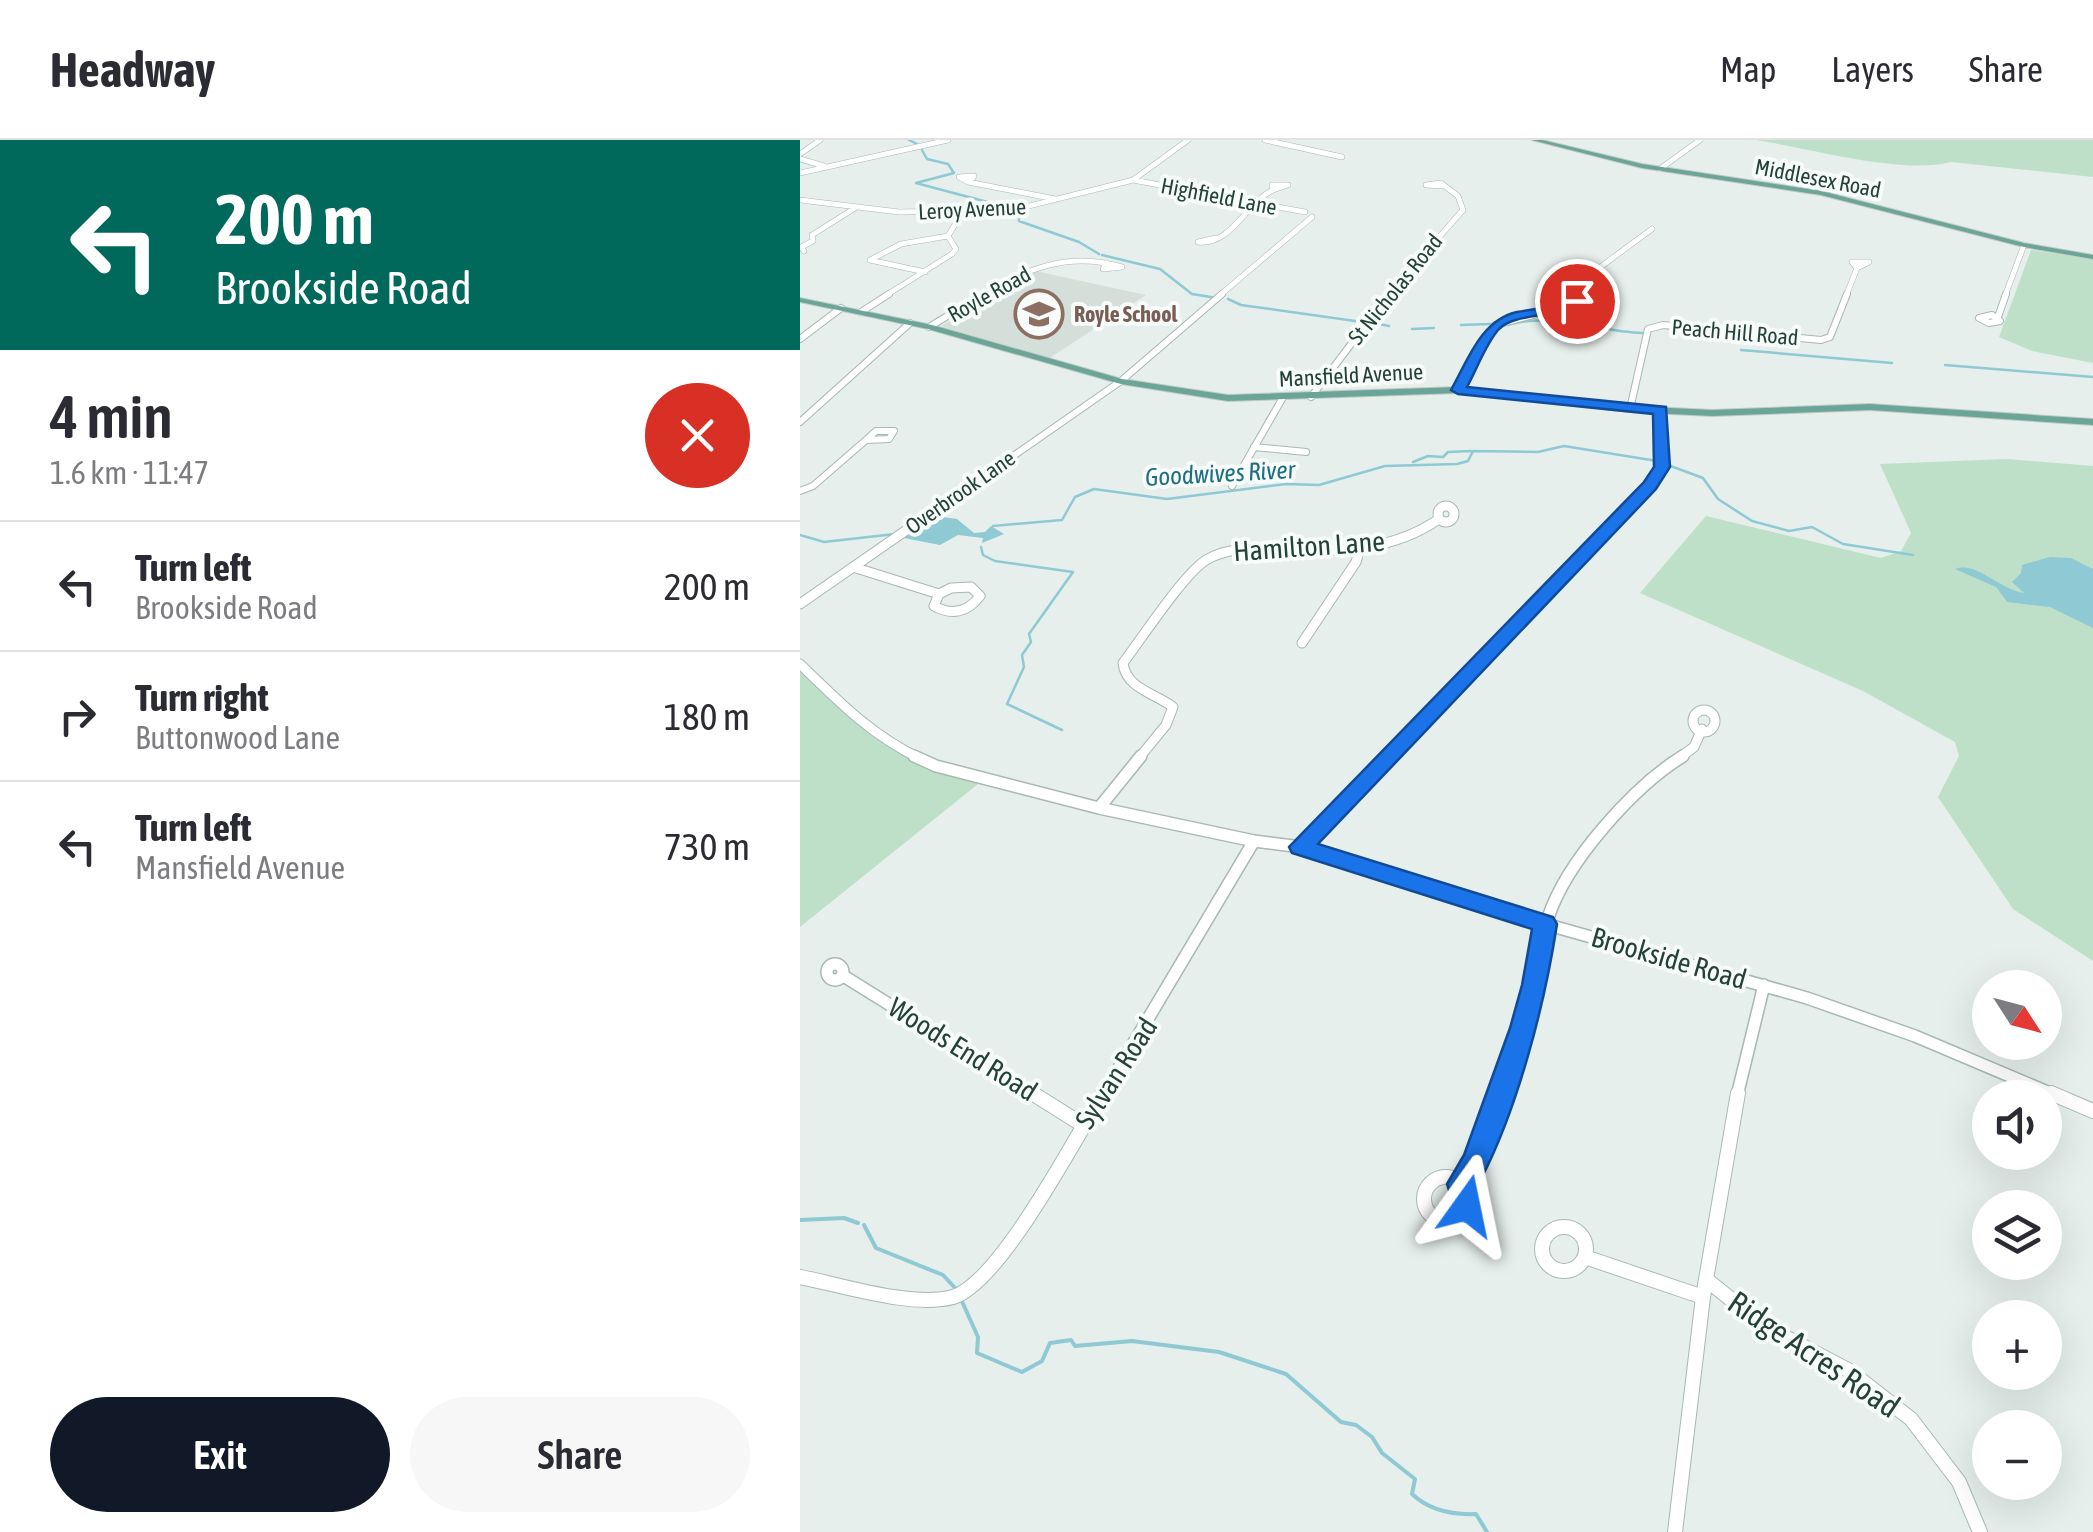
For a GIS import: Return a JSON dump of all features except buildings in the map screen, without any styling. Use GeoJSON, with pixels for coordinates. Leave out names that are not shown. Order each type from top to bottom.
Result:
{"type":"FeatureCollection","features":[{"type":"Feature","properties":{"kind":"main road","name":"Middlesex Road"},"geometry":{"type":"LineString","coordinates":[[1535,140],[1660,169],[1821,193],[2024,245],[2093,257]]}},
{"type":"Feature","properties":{"kind":"main road","name":"Mansfield Avenue"},"geometry":{"type":"LineString","coordinates":[[800,300],[929,327],[1121,381],[1223,397],[1282,399],[1458,390],[1630,409],[1748,412],[1870,407],[2093,422]]}},
{"type":"Feature","properties":{"kind":"street"},"geometry":{"type":"LineString","coordinates":[[820,140],[800,157],[824,166]]}},
{"type":"Feature","properties":{"kind":"street"},"geometry":{"type":"LineString","coordinates":[[800,173],[864,159],[875,149],[948,140]]}},
{"type":"Feature","properties":{"kind":"street"},"geometry":{"type":"LineString","coordinates":[[1166,140],[1179,143]]}},
{"type":"Feature","properties":{"kind":"street","name":"Leroy Avenue"},"geometry":{"type":"LineString","coordinates":[[800,200],[856,208],[1005,211],[1133,180],[1188,140]]}},
{"type":"Feature","properties":{"kind":"street"},"geometry":{"type":"LineString","coordinates":[[1265,140],[1342,157]]}},
{"type":"Feature","properties":{"kind":"street"},"geometry":{"type":"LineString","coordinates":[[1660,169],[1700,140]]}},
{"type":"Feature","properties":{"kind":"street","name":"Highfield Lane"},"geometry":{"type":"LineString","coordinates":[[1133,180],[1305,212]]}},
{"type":"Feature","properties":{"kind":"street"},"geometry":{"type":"LineString","coordinates":[[970,182],[1061,200]]}},
{"type":"Feature","properties":{"kind":"street","name":"St Nicholas Road"},"geometry":{"type":"LineString","coordinates":[[1311,396],[1407,271],[1463,210],[1458,196],[1444,186]]}},
{"type":"Feature","properties":{"kind":"street"},"geometry":{"type":"LineString","coordinates":[[1216,238],[1242,219],[1252,203],[1274,190]]}},
{"type":"Feature","properties":{"kind":"street"},"geometry":{"type":"LineString","coordinates":[[804,251],[801,247],[813,240],[812,234],[824,224],[856,208]]}},
{"type":"Feature","properties":{"kind":"street"},"geometry":{"type":"LineString","coordinates":[[948,236],[962,212]]}},
{"type":"Feature","properties":{"kind":"street","name":"Overbrook Lane"},"geometry":{"type":"LineString","coordinates":[[800,604],[1121,381],[1312,217]]}},
{"type":"Feature","properties":{"kind":"street"},"geometry":{"type":"LineString","coordinates":[[1458,390],[1495,325],[1575,304],[1599,268],[1652,228]]}},
{"type":"Feature","properties":{"kind":"street"},"geometry":{"type":"LineString","coordinates":[[861,312],[956,249],[948,236]]}},
{"type":"Feature","properties":{"kind":"street"},"geometry":{"type":"LineString","coordinates":[[925,272],[870,260],[901,244],[948,236]]}},
{"type":"Feature","properties":{"kind":"street"},"geometry":{"type":"LineString","coordinates":[[1998,317],[2024,245]]}},
{"type":"Feature","properties":{"kind":"street","name":"Royle Road"},"geometry":{"type":"LineString","coordinates":[[929,327],[1048,261],[1089,256],[1108,263]]}},
{"type":"Feature","properties":{"kind":"street","name":"Peach Hill Road"},"geometry":{"type":"LineString","coordinates":[[1630,409],[1648,329],[1663,325],[1821,340],[1830,337],[1858,268]]}},
{"type":"Feature","properties":{"kind":"street"},"geometry":{"type":"LineString","coordinates":[[800,339],[841,308]]}},
{"type":"Feature","properties":{"kind":"street"},"geometry":{"type":"LineString","coordinates":[[800,422],[910,323]]}},
{"type":"Feature","properties":{"kind":"street"},"geometry":{"type":"LineString","coordinates":[[1232,486],[1282,399]]}},
{"type":"Feature","properties":{"kind":"street"},"geometry":{"type":"LineString","coordinates":[[1300,847],[1650,485],[1662,467],[1661,410]]}},
{"type":"Feature","properties":{"kind":"street"},"geometry":{"type":"LineString","coordinates":[[800,491],[814,486],[865,440]]}},
{"type":"Feature","properties":{"kind":"street"},"geometry":{"type":"LineString","coordinates":[[1254,447],[1306,452]]}},
{"type":"Feature","properties":{"kind":"street","name":"Hamilton Lane"},"geometry":{"type":"LineString","coordinates":[[1099,808],[1166,725],[1172,708],[1163,696],[1129,682],[1122,672],[1123,663],[1201,562],[1213,554],[1242,548],[1360,548],[1414,534],[1440,519]]}},
{"type":"Feature","properties":{"kind":"street"},"geometry":{"type":"LineString","coordinates":[[1302,643],[1356,562],[1360,548]]}},
{"type":"Feature","properties":{"kind":"street"},"geometry":{"type":"LineString","coordinates":[[852,567],[940,594],[965,586],[976,589],[980,596],[970,608],[948,613],[934,606],[940,594]]}},
{"type":"Feature","properties":{"kind":"street","name":"Brookside Road"},"geometry":{"type":"LineString","coordinates":[[800,664],[860,723],[887,743],[958,773],[1254,842],[1300,847],[1545,924],[1764,985],[1915,1036],[2093,1112]]}},
{"type":"Feature","properties":{"kind":"street"},"geometry":{"type":"LineString","coordinates":[[1462,1184],[1476,1162],[1523,1028],[1545,924],[1574,871],[1634,794],[1698,744],[1702,729]]}},
{"type":"Feature","properties":{"kind":"street","name":"Sylvan Road"},"geometry":{"type":"LineString","coordinates":[[800,1277],[928,1299],[959,1295],[996,1260],[1138,1041],[1254,842]]}},
{"type":"Feature","properties":{"kind":"street","name":"Woods End Road"},"geometry":{"type":"LineString","coordinates":[[842,976],[1082,1125]]}},
{"type":"Feature","properties":{"kind":"street","name":"Ridge Acres Road"},"geometry":{"type":"LineString","coordinates":[[1675,1532],[1706,1280],[1735,1105],[1764,985]]}},
{"type":"Feature","properties":{"kind":"street"},"geometry":{"type":"LineString","coordinates":[[1585,1257],[1704,1297]]}},
{"type":"Feature","properties":{"kind":"street","name":"Ridge Acres Road"},"geometry":{"type":"LineString","coordinates":[[1706,1280],[1774,1333],[1847,1370],[1903,1410],[1951,1468],[1972,1507],[1980,1532]]}},
{"type":"Feature","properties":{"kind":"shaded area","name":"Royle School"},"geometry":{"type":"Polygon","coordinates":[[[1035,271],[1146,295],[1048,359],[941,326],[1035,271]]]}},
{"type":"Feature","properties":{"kind":"green space"},"geometry":{"type":"Polygon","coordinates":[[[1756,140],[2093,140],[2093,177],[1951,162],[1882,163],[1756,140]]]}},
{"type":"Feature","properties":{"kind":"green space"},"geometry":{"type":"Polygon","coordinates":[[[2031,250],[2093,259],[2093,363],[2032,351],[1999,337],[2031,250]]]}},
{"type":"Feature","properties":{"kind":"green space"},"geometry":{"type":"Polygon","coordinates":[[[2007,459],[2093,466],[2093,961],[2013,909],[1938,797],[1959,756],[1955,742],[1863,691],[1640,593],[1706,516],[1881,558],[1901,551],[1911,533],[1880,464],[2007,459]]]}},
{"type":"Feature","properties":{"kind":"green space"},"geometry":{"type":"Polygon","coordinates":[[[800,661],[901,750],[983,780],[800,927],[800,661]]]}},
{"type":"Feature","properties":{"kind":"water"},"geometry":{"type":"Polygon","coordinates":[[[935,516],[957,519],[974,533],[985,532],[991,526],[1004,534],[982,543],[983,538],[958,535],[940,545],[904,538],[935,516]]]}},
{"type":"Feature","properties":{"kind":"water"},"geometry":{"type":"Polygon","coordinates":[[[2050,557],[2071,558],[2093,569],[2093,628],[2050,607],[2007,602],[1996,587],[1955,569],[1980,572],[2024,593],[2012,582],[2021,573],[2022,565],[2050,557]]]}},
{"type":"Feature","properties":{"kind":"waterway"},"geometry":{"type":"LineString","coordinates":[[909,140],[917,144]]}},
{"type":"Feature","properties":{"kind":"waterway"},"geometry":{"type":"LineString","coordinates":[[922,150],[927,159],[948,164],[954,173],[916,183],[1010,208]]}},
{"type":"Feature","properties":{"kind":"waterway"},"geometry":{"type":"LineString","coordinates":[[1019,212],[1019,221],[1079,242],[1099,254]]}},
{"type":"Feature","properties":{"kind":"waterway"},"geometry":{"type":"LineString","coordinates":[[1102,255],[1160,269],[1192,294],[1217,298]]}},
{"type":"Feature","properties":{"kind":"waterway"},"geometry":{"type":"LineString","coordinates":[[1228,299],[1241,305],[1362,322]]}},
{"type":"Feature","properties":{"kind":"waterway"},"geometry":{"type":"LineString","coordinates":[[1507,325],[1558,321],[1642,333]]}},
{"type":"Feature","properties":{"kind":"waterway"},"geometry":{"type":"LineString","coordinates":[[1374,323],[1389,326]]}},
{"type":"Feature","properties":{"kind":"waterway"},"geometry":{"type":"LineString","coordinates":[[1461,325],[1490,324]]}},
{"type":"Feature","properties":{"kind":"waterway"},"geometry":{"type":"LineString","coordinates":[[1412,329],[1434,328]]}},
{"type":"Feature","properties":{"kind":"waterway"},"geometry":{"type":"LineString","coordinates":[[1741,350],[1892,363]]}},
{"type":"Feature","properties":{"kind":"waterway"},"geometry":{"type":"LineString","coordinates":[[1945,365],[2093,377]]}},
{"type":"Feature","properties":{"kind":"waterway","name":"Goodwives River"},"geometry":{"type":"LineString","coordinates":[[993,526],[1062,520],[1075,497],[1094,489],[1167,499],[1286,484],[1319,485],[1385,466],[1457,464],[1468,461],[1473,451],[1538,452],[1564,446],[1657,461]]}},
{"type":"Feature","properties":{"kind":"waterway"},"geometry":{"type":"LineString","coordinates":[[1413,462],[1428,456],[1443,457],[1448,452],[1471,451]]}},
{"type":"Feature","properties":{"kind":"waterway","name":"Goodwives River"},"geometry":{"type":"LineString","coordinates":[[1668,465],[1703,478],[1718,499],[1752,521],[1789,531],[1812,527],[1843,544],[1913,555]]}},
{"type":"Feature","properties":{"kind":"waterway","name":"Goodwives River"},"geometry":{"type":"LineString","coordinates":[[800,535],[824,542],[895,534]]}},
{"type":"Feature","properties":{"kind":"waterway"},"geometry":{"type":"LineString","coordinates":[[981,547],[983,555],[995,561],[1073,572],[1029,634],[1031,642],[1022,655],[1024,667],[1007,704],[1062,730]]}},
{"type":"Feature","properties":{"kind":"waterway"},"geometry":{"type":"LineString","coordinates":[[800,1220],[844,1218],[858,1223]]}},
{"type":"Feature","properties":{"kind":"waterway"},"geometry":{"type":"LineString","coordinates":[[864,1225],[876,1248],[943,1275],[957,1290]]}},
{"type":"Feature","properties":{"kind":"waterway"},"geometry":{"type":"LineString","coordinates":[[960,1297],[978,1337],[977,1353],[1022,1372],[1042,1361],[1050,1343],[1071,1340],[1075,1346],[1132,1341],[1219,1352],[1286,1374],[1341,1422],[1356,1425],[1372,1437],[1382,1453],[1415,1479],[1412,1494],[1442,1510],[1476,1514],[1487,1532]]}},
{"type":"Feature","properties":{"kind":"place","name":"Royle School"},"geometry":{"type":"Point","coordinates":[1039,314]}},
{"type":"Feature","properties":{"kind":"route"},"geometry":{"type":"LineString","coordinates":[[1467,1206],[1468,1194],[1462,1184],[1476,1162],[1523,1028],[1545,924],[1300,847],[1650,485],[1662,467],[1661,410],[1458,390],[1495,325],[1517,316],[1558,310],[1577,301]]}}]}
